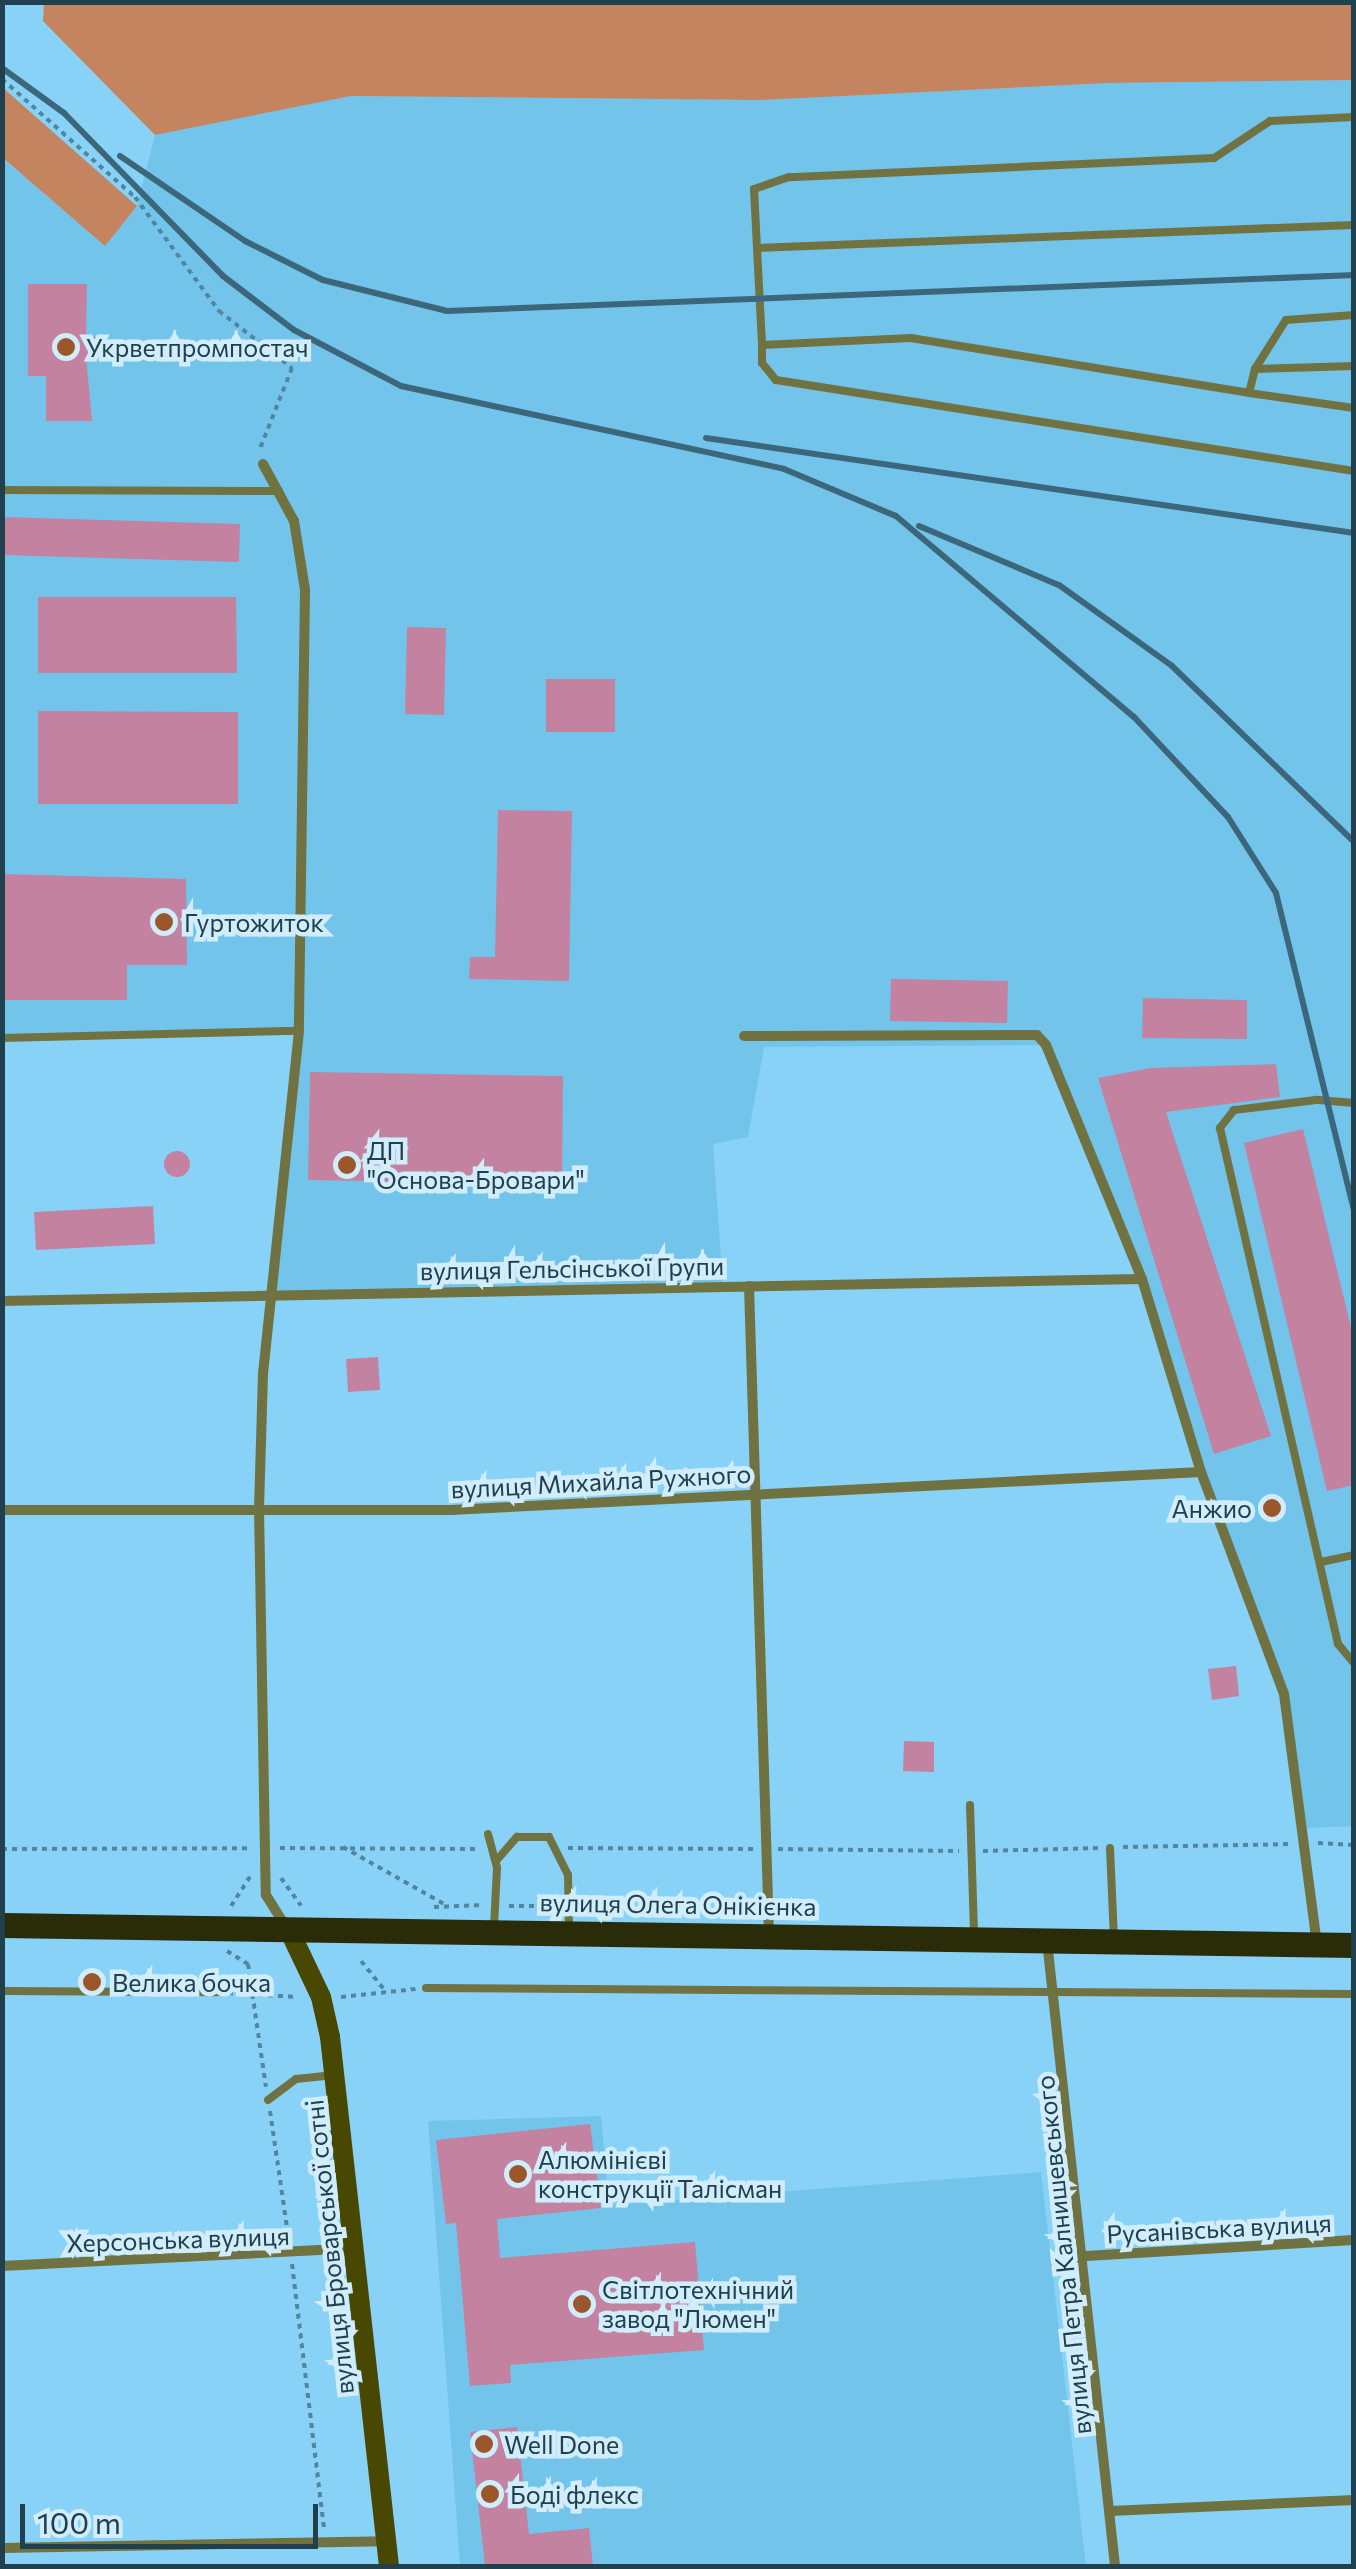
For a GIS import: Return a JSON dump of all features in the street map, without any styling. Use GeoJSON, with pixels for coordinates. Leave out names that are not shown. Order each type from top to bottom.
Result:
{"type":"FeatureCollection","features":[{"type":"Feature","properties":{"kind":"main road","name":"вулиця Олега Онікієнка"},"geometry":{"type":"LineString","coordinates":[[2,1925],[1354,1945]]}},
{"type":"Feature","properties":{"kind":"street"},"geometry":{"type":"LineString","coordinates":[[262,464],[294,521],[305,590],[299,1031],[272,1293],[259,1508],[266,1895],[289,1930]]}},
{"type":"Feature","properties":{"kind":"street"},"geometry":{"type":"LineString","coordinates":[[744,1036],[1037,1036],[1046,1045],[1142,1279],[1201,1472],[1284,1694],[1308,1843],[1317,1944]]}},
{"type":"Feature","properties":{"kind":"street","name":"вулиця Гельсінської Групи"},"geometry":{"type":"LineString","coordinates":[[2,1301],[1142,1279]]}},
{"type":"Feature","properties":{"kind":"street"},"geometry":{"type":"LineString","coordinates":[[749,1286],[760,1492],[770,1936]]}},
{"type":"Feature","properties":{"kind":"street","name":"вулиця Михайла Ружного"},"geometry":{"type":"LineString","coordinates":[[2,1510],[451,1510],[1201,1472]]}},
{"type":"Feature","properties":{"kind":"street","name":"вулиця Броварської сотні"},"geometry":{"type":"LineString","coordinates":[[289,1930],[321,1997],[334,2075],[388,2566]]}},
{"type":"Feature","properties":{"kind":"street","name":"вулиця Петра Калнишевського"},"geometry":{"type":"LineString","coordinates":[[1047,1940],[1086,2256],[1115,2566]]}},
{"type":"Feature","properties":{"kind":"street","name":"Русанівська вулиця"},"geometry":{"type":"LineString","coordinates":[[1086,2256],[1354,2240]]}},
{"type":"Feature","properties":{"kind":"street","name":"Херсонська вулиця"},"geometry":{"type":"LineString","coordinates":[[2,2266],[355,2248]]}},
{"type":"Feature","properties":{"kind":"street"},"geometry":{"type":"LineString","coordinates":[[1110,2511],[1354,2500]]}},
{"type":"Feature","properties":{"kind":"street"},"geometry":{"type":"LineString","coordinates":[[2,2548],[386,2541]]}},
{"type":"Feature","properties":{"kind":"lane"},"geometry":{"type":"LineString","coordinates":[[1354,117],[1270,121],[1214,158],[789,177],[754,189],[762,363],[776,380],[1354,471]]}},
{"type":"Feature","properties":{"kind":"lane"},"geometry":{"type":"LineString","coordinates":[[757,248],[1354,225]]}},
{"type":"Feature","properties":{"kind":"lane"},"geometry":{"type":"LineString","coordinates":[[1249,393],[1255,369],[1286,320],[1354,314]]}},
{"type":"Feature","properties":{"kind":"lane"},"geometry":{"type":"LineString","coordinates":[[762,344],[910,338],[1354,408]]}},
{"type":"Feature","properties":{"kind":"lane"},"geometry":{"type":"LineString","coordinates":[[1255,369],[1354,366]]}},
{"type":"Feature","properties":{"kind":"lane"},"geometry":{"type":"LineString","coordinates":[[2,490],[279,491]]}},
{"type":"Feature","properties":{"kind":"lane"},"geometry":{"type":"LineString","coordinates":[[2,1038],[299,1031]]}},
{"type":"Feature","properties":{"kind":"lane"},"geometry":{"type":"LineString","coordinates":[[1354,1103],[1316,1100],[1234,1110],[1220,1128],[1338,1644],[1354,1663]]}},
{"type":"Feature","properties":{"kind":"lane"},"geometry":{"type":"LineString","coordinates":[[1321,1562],[1354,1555]]}},
{"type":"Feature","properties":{"kind":"lane"},"geometry":{"type":"LineString","coordinates":[[970,1805],[974,1938]]}},
{"type":"Feature","properties":{"kind":"lane"},"geometry":{"type":"LineString","coordinates":[[488,1834],[496,1860],[494,1932]]}},
{"type":"Feature","properties":{"kind":"lane"},"geometry":{"type":"LineString","coordinates":[[496,1860],[516,1837],[549,1837],[559,1848],[568,1875],[569,1933]]}},
{"type":"Feature","properties":{"kind":"lane"},"geometry":{"type":"LineString","coordinates":[[1110,1848],[1114,1940]]}},
{"type":"Feature","properties":{"kind":"lane"},"geometry":{"type":"LineString","coordinates":[[426,1988],[1354,1994]]}},
{"type":"Feature","properties":{"kind":"lane"},"geometry":{"type":"LineString","coordinates":[[2,1991],[218,1992]]}},
{"type":"Feature","properties":{"kind":"lane"},"geometry":{"type":"LineString","coordinates":[[268,2100],[296,2079],[334,2075]]}},
{"type":"Feature","properties":{"kind":"path"},"geometry":{"type":"LineString","coordinates":[[2,79],[135,197],[219,310],[292,368],[258,454],[262,464]]}},
{"type":"Feature","properties":{"kind":"path"},"geometry":{"type":"LineString","coordinates":[[559,1848],[971,1851],[1354,1844]]}},
{"type":"Feature","properties":{"kind":"path"},"geometry":{"type":"LineString","coordinates":[[2,1849],[250,1845],[251,1876],[244,1894],[228,1908]]}},
{"type":"Feature","properties":{"kind":"path"},"geometry":{"type":"LineString","coordinates":[[291,1897],[281,1878],[280,1847],[494,1848]]}},
{"type":"Feature","properties":{"kind":"path"},"geometry":{"type":"LineString","coordinates":[[343,1848],[446,1905]]}},
{"type":"Feature","properties":{"kind":"path"},"geometry":{"type":"LineString","coordinates":[[360,1960],[386,1992]]}},
{"type":"Feature","properties":{"kind":"path"},"geometry":{"type":"LineString","coordinates":[[341,1997],[426,1988]]}},
{"type":"Feature","properties":{"kind":"path"},"geometry":{"type":"LineString","coordinates":[[218,1992],[299,1997]]}},
{"type":"Feature","properties":{"kind":"shaded area"},"geometry":{"type":"Polygon","coordinates":[[[44,2],[1353,3],[1353,80],[1108,83],[760,100],[351,96],[155,135],[43,21],[44,2]]]}},
{"type":"Feature","properties":{"kind":"shaded area"},"geometry":{"type":"Polygon","coordinates":[[[1353,80],[1353,1826],[1306,1828],[1284,1694],[1201,1472],[1142,1279],[1046,1045],[764,1047],[748,1137],[713,1144],[723,1286],[272,1293],[298,1031],[3,1038],[2,158],[105,245],[137,206],[155,135],[351,96],[760,100],[1108,83],[1353,80]]]}},
{"type":"Feature","properties":{"kind":"shaded area"},"geometry":{"type":"Polygon","coordinates":[[[2,87],[137,206],[105,246],[3,158],[2,87]]]}},
{"type":"Feature","properties":{"kind":"shaded area"},"geometry":{"type":"Polygon","coordinates":[[[601,2116],[609,2205],[1041,2172],[1086,2566],[460,2566],[428,2121],[601,2116]]]}},
{"type":"Feature","properties":{"kind":"building","name":"Укрветпромпостач"},"geometry":{"type":"Polygon","coordinates":[[[28,284],[87,284],[86,337],[104,337],[104,358],[86,357],[92,421],[46,421],[46,376],[28,376],[28,284]]]}},
{"type":"Feature","properties":{"kind":"building"},"geometry":{"type":"Polygon","coordinates":[[[2,517],[240,524],[239,562],[2,555],[2,517]]]}},
{"type":"Feature","properties":{"kind":"building"},"geometry":{"type":"Polygon","coordinates":[[[38,597],[236,597],[237,673],[38,673],[38,597]]]}},
{"type":"Feature","properties":{"kind":"building"},"geometry":{"type":"Polygon","coordinates":[[[407,627],[446,628],[444,715],[405,714],[407,627]]]}},
{"type":"Feature","properties":{"kind":"building"},"geometry":{"type":"Polygon","coordinates":[[[546,679],[615,679],[615,732],[546,732],[546,679]]]}},
{"type":"Feature","properties":{"kind":"building"},"geometry":{"type":"Polygon","coordinates":[[[38,711],[238,712],[238,804],[38,804],[38,711]]]}},
{"type":"Feature","properties":{"kind":"building"},"geometry":{"type":"Polygon","coordinates":[[[498,810],[572,811],[569,981],[469,979],[470,957],[495,957],[498,810]]]}},
{"type":"Feature","properties":{"kind":"building"},"geometry":{"type":"Polygon","coordinates":[[[2,874],[186,879],[187,965],[127,965],[127,1000],[2,1000],[2,874]]]}},
{"type":"Feature","properties":{"kind":"building"},"geometry":{"type":"Polygon","coordinates":[[[891,979],[1008,981],[1007,1023],[890,1021],[891,979]]]}},
{"type":"Feature","properties":{"kind":"building"},"geometry":{"type":"Polygon","coordinates":[[[1143,998],[1247,1000],[1247,1039],[1142,1038],[1143,998]]]}},
{"type":"Feature","properties":{"kind":"building"},"geometry":{"type":"Polygon","coordinates":[[[1276,1064],[1280,1097],[1166,1112],[1271,1436],[1214,1454],[1098,1078],[1151,1068],[1276,1064]]]}},
{"type":"Feature","properties":{"kind":"building"},"geometry":{"type":"Polygon","coordinates":[[[310,1072],[563,1076],[562,1184],[308,1180],[310,1072]]]}},
{"type":"Feature","properties":{"kind":"building"},"geometry":{"type":"Polygon","coordinates":[[[1303,1129],[1354,1340],[1354,1485],[1327,1491],[1244,1143],[1303,1129]]]}},
{"type":"Feature","properties":{"kind":"building"},"geometry":{"type":"Polygon","coordinates":[[[177,1151],[186,1155],[190,1164],[186,1173],[177,1177],[168,1173],[164,1164],[168,1155],[177,1151]]]}},
{"type":"Feature","properties":{"kind":"building"},"geometry":{"type":"Polygon","coordinates":[[[153,1206],[155,1244],[36,1250],[34,1212],[153,1206]]]}},
{"type":"Feature","properties":{"kind":"building"},"geometry":{"type":"Polygon","coordinates":[[[378,1357],[380,1390],[348,1392],[346,1359],[378,1357]]]}},
{"type":"Feature","properties":{"kind":"building"},"geometry":{"type":"Polygon","coordinates":[[[1236,1666],[1239,1696],[1212,1700],[1208,1669],[1236,1666]]]}},
{"type":"Feature","properties":{"kind":"building"},"geometry":{"type":"Polygon","coordinates":[[[904,1741],[934,1742],[934,1772],[903,1771],[904,1741]]]}},
{"type":"Feature","properties":{"kind":"building","name":"Світлотехнічний завод \"Люмен\""},"geometry":{"type":"Polygon","coordinates":[[[590,2124],[601,2208],[497,2219],[500,2258],[695,2242],[704,2350],[510,2365],[511,2383],[470,2386],[456,2223],[446,2224],[436,2140],[590,2124]]]}},
{"type":"Feature","properties":{"kind":"building"},"geometry":{"type":"Polygon","coordinates":[[[517,2427],[529,2534],[589,2528],[593,2566],[485,2566],[470,2432],[517,2427]]]}},
{"type":"Feature","properties":{"kind":"railway"},"geometry":{"type":"LineString","coordinates":[[2,68],[64,113],[223,276],[294,330],[401,386],[784,469],[896,516],[1134,717],[1228,817],[1276,893],[1354,1210]]}},
{"type":"Feature","properties":{"kind":"railway"},"geometry":{"type":"LineString","coordinates":[[120,156],[245,241],[323,280],[447,311],[1354,275]]}},
{"type":"Feature","properties":{"kind":"railway"},"geometry":{"type":"LineString","coordinates":[[706,438],[1354,533]]}},
{"type":"Feature","properties":{"kind":"railway"},"geometry":{"type":"LineString","coordinates":[[919,526],[1059,585],[1172,666],[1354,842]]}},
{"type":"Feature","properties":{"kind":"place","name":"Укрветпромпостач"},"geometry":{"type":"Point","coordinates":[66,347]}},
{"type":"Feature","properties":{"kind":"place","name":"Гуртожиток"},"geometry":{"type":"Point","coordinates":[164,922]}},
{"type":"Feature","properties":{"kind":"place","name":"ДП \"Основа-Бровари\""},"geometry":{"type":"Point","coordinates":[347,1165]}},
{"type":"Feature","properties":{"kind":"place","name":"Анжио"},"geometry":{"type":"Point","coordinates":[1272,1508]}},
{"type":"Feature","properties":{"kind":"place","name":"Велика бочка"},"geometry":{"type":"Point","coordinates":[92,1982]}},
{"type":"Feature","properties":{"kind":"place","name":"Алюмінієві конструкції Талісман"},"geometry":{"type":"Point","coordinates":[518,2174]}},
{"type":"Feature","properties":{"kind":"place","name":"Світлотехнічний завод \"Люмен\""},"geometry":{"type":"Point","coordinates":[582,2304]}},
{"type":"Feature","properties":{"kind":"place","name":"Well Done"},"geometry":{"type":"Point","coordinates":[484,2444]}},
{"type":"Feature","properties":{"kind":"place","name":"Боді флекс"},"geometry":{"type":"Point","coordinates":[490,2494]}}]}
